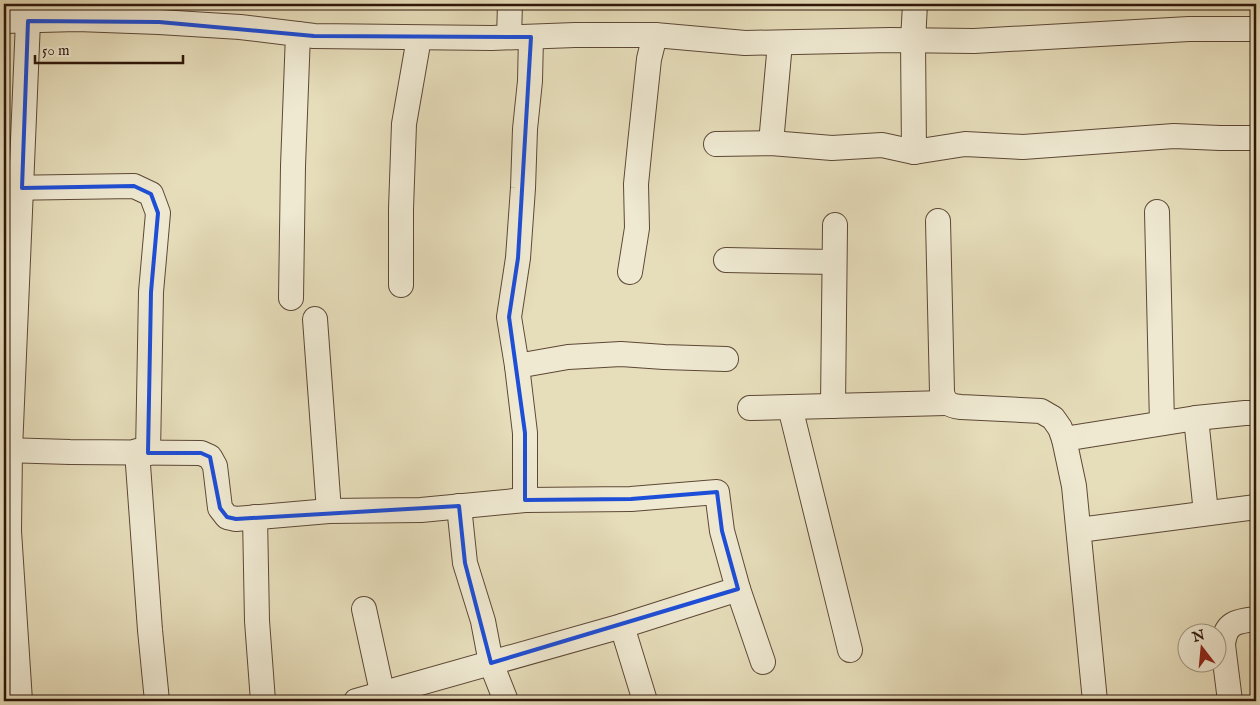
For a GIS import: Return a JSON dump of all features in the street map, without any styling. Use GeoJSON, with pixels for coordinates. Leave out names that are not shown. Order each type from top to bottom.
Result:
{"type":"FeatureCollection","features":[{"type":"Feature","properties":{"kind":"street"},"geometry":{"type":"LineString","coordinates":[[510,4],[530,81],[525,129],[518,258],[509,317],[517,366],[524,433],[525,500]]}},
{"type":"Feature","properties":{"kind":"street"},"geometry":{"type":"LineString","coordinates":[[914,152],[913,41],[915,4]]}},
{"type":"Feature","properties":{"kind":"street"},"geometry":{"type":"LineString","coordinates":[[4,21],[77,19],[159,22],[240,27],[314,36],[419,38],[655,35],[746,43],[974,41],[1189,29],[1256,29]]}},
{"type":"Feature","properties":{"kind":"street"},"geometry":{"type":"LineString","coordinates":[[20,701],[9,531],[7,450],[13,188],[28,21]]}},
{"type":"Feature","properties":{"kind":"street"},"geometry":{"type":"LineString","coordinates":[[291,298],[298,34]]}},
{"type":"Feature","properties":{"kind":"street"},"geometry":{"type":"LineString","coordinates":[[630,272],[637,228],[636,184],[640,144],[649,59],[655,35]]}},
{"type":"Feature","properties":{"kind":"street"},"geometry":{"type":"LineString","coordinates":[[401,285],[404,124],[419,38]]}},
{"type":"Feature","properties":{"kind":"street"},"geometry":{"type":"LineString","coordinates":[[771,143],[780,42]]}},
{"type":"Feature","properties":{"kind":"street"},"geometry":{"type":"LineString","coordinates":[[716,144],[771,143],[832,148],[882,145],[914,152],[965,144],[1023,147],[1174,136],[1256,138]]}},
{"type":"Feature","properties":{"kind":"street"},"geometry":{"type":"LineString","coordinates":[[13,188],[134,186],[152,194],[158,213],[151,292],[142,452],[150,630],[157,701]]}},
{"type":"Feature","properties":{"kind":"street"},"geometry":{"type":"LineString","coordinates":[[1157,212],[1162,423]]}},
{"type":"Feature","properties":{"kind":"street"},"geometry":{"type":"LineString","coordinates":[[938,221],[943,398],[951,406],[1041,411],[1053,418],[1060,428],[1064,439],[1074,486],[1095,701]]}},
{"type":"Feature","properties":{"kind":"street"},"geometry":{"type":"LineString","coordinates":[[833,406],[835,225]]}},
{"type":"Feature","properties":{"kind":"street"},"geometry":{"type":"LineString","coordinates":[[726,260],[834,262]]}},
{"type":"Feature","properties":{"kind":"street"},"geometry":{"type":"LineString","coordinates":[[315,318],[329,511]]}},
{"type":"Feature","properties":{"kind":"street"},"geometry":{"type":"LineString","coordinates":[[517,366],[568,357],[621,354],[726,360]]}},
{"type":"Feature","properties":{"kind":"street"},"geometry":{"type":"LineString","coordinates":[[750,408],[946,403]]}},
{"type":"Feature","properties":{"kind":"street"},"geometry":{"type":"LineString","coordinates":[[790,407],[850,650]]}},
{"type":"Feature","properties":{"kind":"street"},"geometry":{"type":"LineString","coordinates":[[1064,439],[1196,418],[1256,413]]}},
{"type":"Feature","properties":{"kind":"street"},"geometry":{"type":"LineString","coordinates":[[1196,418],[1206,513]]}},
{"type":"Feature","properties":{"kind":"street"},"geometry":{"type":"LineString","coordinates":[[7,450],[201,453],[210,457],[215,466],[220,508],[227,517],[236,519],[329,511],[421,510],[525,500],[631,499],[717,492],[722,531],[738,589],[763,662]]}},
{"type":"Feature","properties":{"kind":"street"},"geometry":{"type":"LineString","coordinates":[[459,506],[465,563],[482,621],[491,663],[506,701]]}},
{"type":"Feature","properties":{"kind":"street"},"geometry":{"type":"LineString","coordinates":[[1079,530],[1256,507]]}},
{"type":"Feature","properties":{"kind":"street"},"geometry":{"type":"LineString","coordinates":[[255,517],[257,621],[263,701]]}},
{"type":"Feature","properties":{"kind":"street"},"geometry":{"type":"LineString","coordinates":[[356,701],[383,698],[491,663],[622,626],[738,589]]}},
{"type":"Feature","properties":{"kind":"street"},"geometry":{"type":"LineString","coordinates":[[364,609],[383,698]]}},
{"type":"Feature","properties":{"kind":"street"},"geometry":{"type":"LineString","coordinates":[[1230,701],[1223,645],[1224,636],[1227,629],[1232,625],[1256,618]]}},
{"type":"Feature","properties":{"kind":"street"},"geometry":{"type":"LineString","coordinates":[[622,626],[645,701]]}},
{"type":"Feature","properties":{"kind":"highlighted area"},"geometry":{"type":"Polygon","coordinates":[[[28,21],[159,22],[314,36],[531,37],[518,258],[509,317],[525,433],[525,500],[631,499],[717,492],[722,531],[738,589],[491,663],[465,563],[459,506],[236,519],[227,517],[220,508],[210,457],[201,453],[148,453],[151,292],[158,213],[151,194],[134,186],[22,188],[28,21]]]}}]}
